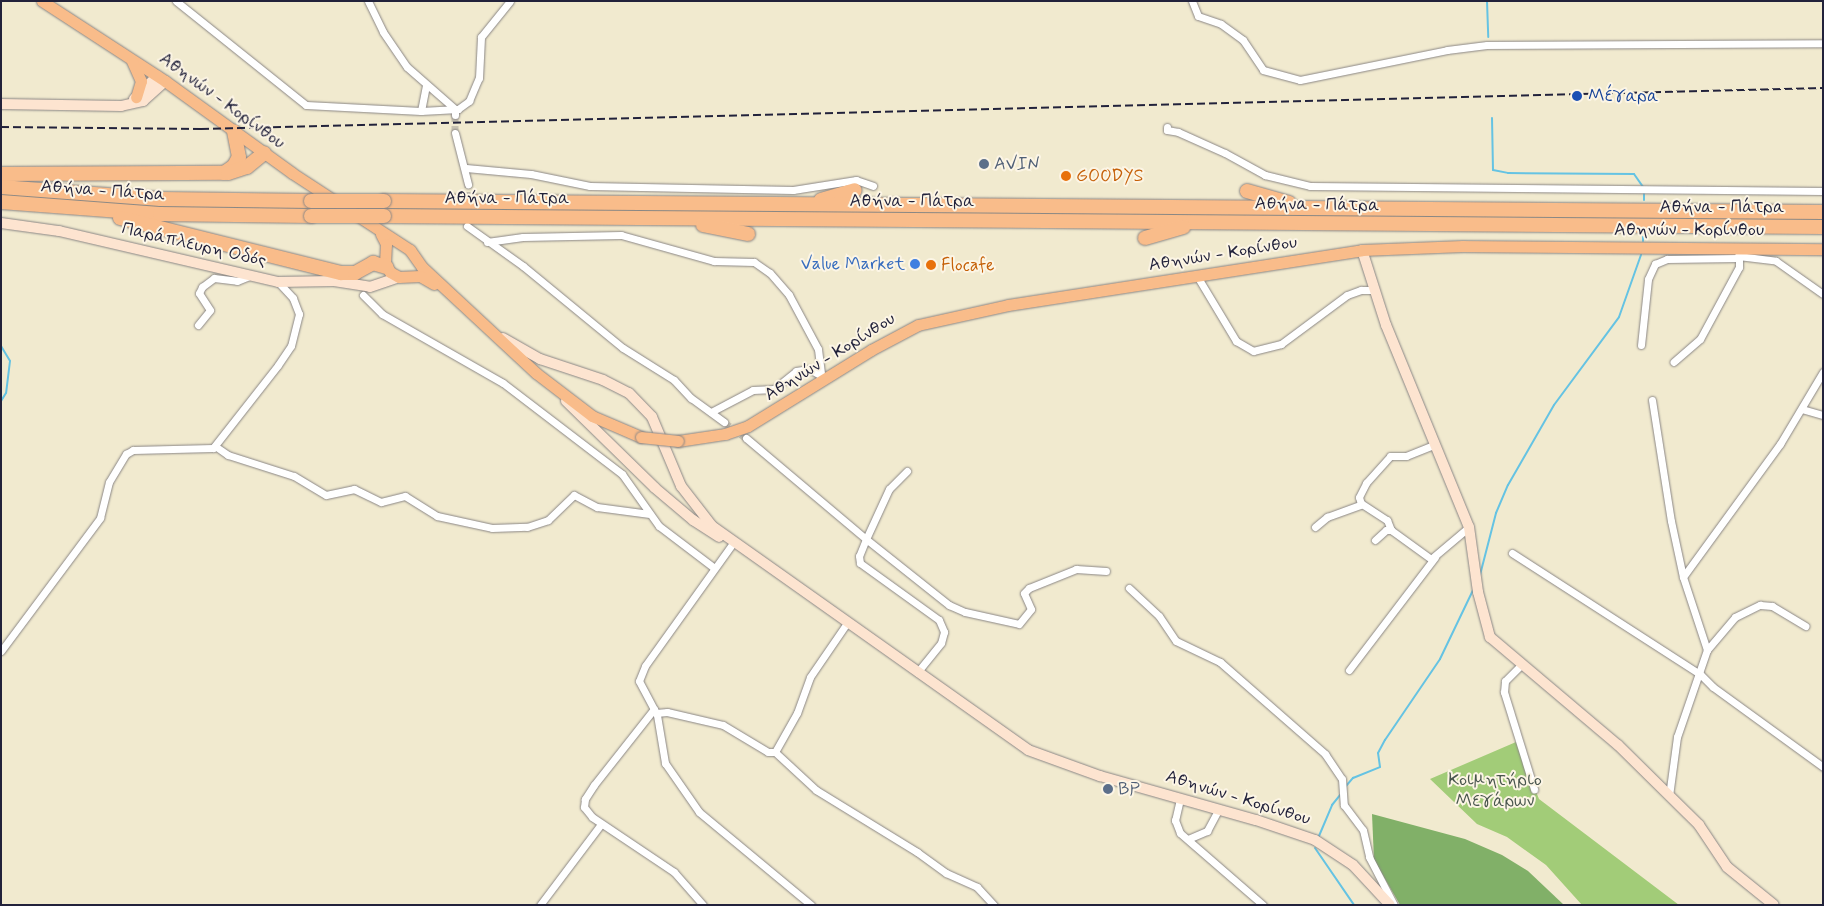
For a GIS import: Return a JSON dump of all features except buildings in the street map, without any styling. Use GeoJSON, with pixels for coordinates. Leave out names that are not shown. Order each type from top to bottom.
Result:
{"type":"FeatureCollection","features":[{"type":"Feature","properties":{"kind":"highway"},"geometry":{"type":"LineString","coordinates":[[223,173],[234,166],[239,157],[234,131]]}},
{"type":"Feature","properties":{"kind":"highway"},"geometry":{"type":"LineString","coordinates":[[1,174],[223,173],[247,166],[264,153]]}},
{"type":"Feature","properties":{"kind":"highway","name":"Αθήνα - Πάτρα"},"geometry":{"type":"LineString","coordinates":[[1,187],[161,199],[1823,212]]}},
{"type":"Feature","properties":{"kind":"highway"},"geometry":{"type":"LineString","coordinates":[[806,204],[855,190]]}},
{"type":"Feature","properties":{"kind":"highway"},"geometry":{"type":"LineString","coordinates":[[1247,191],[1304,208]]}},
{"type":"Feature","properties":{"kind":"highway","name":"Αθήνα - Πάτρα"},"geometry":{"type":"LineString","coordinates":[[1,202],[89,210],[311,216],[1823,227]]}},
{"type":"Feature","properties":{"kind":"highway"},"geometry":{"type":"LineString","coordinates":[[89,210],[341,274],[356,273],[373,263],[387,264]]}},
{"type":"Feature","properties":{"kind":"highway"},"geometry":{"type":"LineString","coordinates":[[670,218],[748,234]]}},
{"type":"Feature","properties":{"kind":"highway"},"geometry":{"type":"LineString","coordinates":[[1145,238],[1200,222]]}},
{"type":"Feature","properties":{"kind":"main road","name":"Αθηνών - Κορίνθου"},"geometry":{"type":"LineString","coordinates":[[42,1],[161,78],[264,153],[402,247],[410,250],[415,258],[460,302],[692,520],[732,543],[1028,750],[1100,776],[1293,832],[1330,848],[1352,865],[1392,905]]}},
{"type":"Feature","properties":{"kind":"main road"},"geometry":{"type":"LineString","coordinates":[[128,56],[140,75],[140,87],[132,101]]}},
{"type":"Feature","properties":{"kind":"main road"},"geometry":{"type":"LineString","coordinates":[[1,104],[132,101],[161,78]]}},
{"type":"Feature","properties":{"kind":"main road","name":"Παράπλευρη Οδός"},"geometry":{"type":"LineString","coordinates":[[1,224],[59,231],[278,282],[380,285],[403,276]]}},
{"type":"Feature","properties":{"kind":"main road"},"geometry":{"type":"LineString","coordinates":[[380,232],[386,244],[387,264],[386,277],[380,285]]}},
{"type":"Feature","properties":{"kind":"main road","name":"Αθηνών - Κορίνθου"},"geometry":{"type":"LineString","coordinates":[[536,372],[585,412],[615,428],[641,437],[678,441],[725,434],[767,417],[821,378],[901,333],[931,320],[1362,250],[1463,246],[1652,247],[1738,253],[1823,249]]}},
{"type":"Feature","properties":{"kind":"main road"},"geometry":{"type":"LineString","coordinates":[[387,264],[392,249],[402,247]]}},
{"type":"Feature","properties":{"kind":"main road"},"geometry":{"type":"LineString","coordinates":[[1362,250],[1374,290],[1469,527],[1478,592],[1490,637],[1594,724],[1707,834],[1727,868],[1774,905]]}},
{"type":"Feature","properties":{"kind":"main road"},"geometry":{"type":"LineString","coordinates":[[403,276],[414,268],[415,258]]}},
{"type":"Feature","properties":{"kind":"main road","name":"Αθηνών - Κορίνθου"},"geometry":{"type":"LineString","coordinates":[[387,264],[403,276],[425,278],[460,302]]}},
{"type":"Feature","properties":{"kind":"main road","name":"Αθηνών - Κορίνθου"},"geometry":{"type":"LineString","coordinates":[[491,331],[540,359],[612,383],[635,399],[656,425],[686,496],[703,516],[732,543]]}},
{"type":"Feature","properties":{"kind":"street"},"geometry":{"type":"LineString","coordinates":[[176,1],[306,105],[455,112],[465,106],[472,97],[479,78],[481,37],[510,1]]}},
{"type":"Feature","properties":{"kind":"street"},"geometry":{"type":"LineString","coordinates":[[368,1],[395,50],[426,85],[455,112]]}},
{"type":"Feature","properties":{"kind":"street"},"geometry":{"type":"LineString","coordinates":[[1192,1],[1198,16],[1221,24],[1242,40],[1263,70],[1292,79],[1487,45],[1823,43]]}},
{"type":"Feature","properties":{"kind":"street"},"geometry":{"type":"LineString","coordinates":[[421,111],[426,85]]}},
{"type":"Feature","properties":{"kind":"street"},"geometry":{"type":"LineString","coordinates":[[1167,127],[1167,130],[1178,132],[1225,153],[1266,175],[1310,186],[1823,191]]}},
{"type":"Feature","properties":{"kind":"street"},"geometry":{"type":"LineString","coordinates":[[455,133],[466,168],[468,184]]}},
{"type":"Feature","properties":{"kind":"street"},"geometry":{"type":"LineString","coordinates":[[466,168],[531,174],[590,186],[784,191],[856,180],[873,186]]}},
{"type":"Feature","properties":{"kind":"street"},"geometry":{"type":"LineString","coordinates":[[467,226],[523,266],[623,348],[674,380],[724,422]]}},
{"type":"Feature","properties":{"kind":"street"},"geometry":{"type":"LineString","coordinates":[[487,242],[523,237],[621,235],[714,261],[754,262],[770,273],[789,295],[818,349],[821,378]]}},
{"type":"Feature","properties":{"kind":"street"},"geometry":{"type":"LineString","coordinates":[[1641,345],[1648,279],[1655,264],[1667,258],[1738,253],[1776,261],[1823,294]]}},
{"type":"Feature","properties":{"kind":"street"},"geometry":{"type":"LineString","coordinates":[[1674,362],[1700,339],[1739,267],[1738,253]]}},
{"type":"Feature","properties":{"kind":"street"},"geometry":{"type":"LineString","coordinates":[[198,325],[210,310],[199,293],[202,287],[214,278],[237,281],[252,275]]}},
{"type":"Feature","properties":{"kind":"street"},"geometry":{"type":"LineString","coordinates":[[1197,276],[1236,341],[1253,351],[1281,344],[1347,295],[1361,290],[1374,290]]}},
{"type":"Feature","properties":{"kind":"street"},"geometry":{"type":"LineString","coordinates":[[1,651],[100,518],[109,482],[126,454],[133,450],[199,450],[216,446],[291,346],[298,308],[278,282]]}},
{"type":"Feature","properties":{"kind":"street"},"geometry":{"type":"LineString","coordinates":[[363,295],[382,314],[485,370],[566,430],[622,474],[666,533],[713,567]]}},
{"type":"Feature","properties":{"kind":"street"},"geometry":{"type":"LineString","coordinates":[[711,412],[752,390],[774,389],[796,371],[809,369],[821,378]]}},
{"type":"Feature","properties":{"kind":"street"},"geometry":{"type":"LineString","coordinates":[[1684,577],[1755,480],[1802,409],[1823,372]]}},
{"type":"Feature","properties":{"kind":"street"},"geometry":{"type":"LineString","coordinates":[[1652,400],[1671,521],[1684,577],[1708,650]]}},
{"type":"Feature","properties":{"kind":"street"},"geometry":{"type":"LineString","coordinates":[[1802,409],[1823,414]]}},
{"type":"Feature","properties":{"kind":"street"},"geometry":{"type":"LineString","coordinates":[[746,438],[866,539],[949,604],[1007,624],[1019,624],[1028,616],[1030,609],[1024,593],[1034,585],[1076,569],[1106,571]]}},
{"type":"Feature","properties":{"kind":"street"},"geometry":{"type":"LineString","coordinates":[[1435,444],[1406,456],[1390,456],[1366,482],[1359,497],[1361,504],[1387,520],[1391,530],[1427,558],[1435,557]]}},
{"type":"Feature","properties":{"kind":"street"},"geometry":{"type":"LineString","coordinates":[[216,446],[228,455],[294,476],[326,495],[354,489],[381,502],[405,496],[437,516],[492,528],[527,527],[548,520],[574,495],[597,507],[650,514]]}},
{"type":"Feature","properties":{"kind":"street"},"geometry":{"type":"LineString","coordinates":[[907,471],[889,489],[859,556],[860,563],[935,616],[942,625],[941,643],[917,673]]}},
{"type":"Feature","properties":{"kind":"street"},"geometry":{"type":"LineString","coordinates":[[1315,527],[1327,517],[1361,504]]}},
{"type":"Feature","properties":{"kind":"street"},"geometry":{"type":"LineString","coordinates":[[1349,670],[1435,557],[1469,527]]}},
{"type":"Feature","properties":{"kind":"street"},"geometry":{"type":"LineString","coordinates":[[1375,540],[1386,530],[1391,530]]}},
{"type":"Feature","properties":{"kind":"street"},"geometry":{"type":"LineString","coordinates":[[732,543],[713,567],[641,674],[641,687],[655,711],[665,763],[699,812],[811,905]]}},
{"type":"Feature","properties":{"kind":"street"},"geometry":{"type":"LineString","coordinates":[[1512,553],[1700,674],[1713,687],[1822,767]]}},
{"type":"Feature","properties":{"kind":"street"},"geometry":{"type":"LineString","coordinates":[[1128,588],[1159,616],[1176,641],[1220,662],[1325,754],[1342,779],[1344,805],[1363,830],[1369,857],[1392,905]]}},
{"type":"Feature","properties":{"kind":"street"},"geometry":{"type":"LineString","coordinates":[[1669,796],[1677,738],[1708,650],[1735,617],[1760,605],[1772,606],[1805,626]]}},
{"type":"Feature","properties":{"kind":"street"},"geometry":{"type":"LineString","coordinates":[[775,752],[794,721],[810,677],[847,623]]}},
{"type":"Feature","properties":{"kind":"street"},"geometry":{"type":"LineString","coordinates":[[1522,664],[1505,681],[1504,692],[1534,789]]}},
{"type":"Feature","properties":{"kind":"street"},"geometry":{"type":"LineString","coordinates":[[655,711],[724,725],[768,752],[775,752],[816,790],[917,852],[946,873],[978,887],[994,905]]}},
{"type":"Feature","properties":{"kind":"street"},"geometry":{"type":"LineString","coordinates":[[655,711],[585,799],[585,811],[601,824],[674,872],[703,905]]}},
{"type":"Feature","properties":{"kind":"street"},"geometry":{"type":"LineString","coordinates":[[1180,799],[1176,826],[1226,876],[1262,905]]}},
{"type":"Feature","properties":{"kind":"street"},"geometry":{"type":"LineString","coordinates":[[1188,839],[1207,831],[1218,810]]}},
{"type":"Feature","properties":{"kind":"street"},"geometry":{"type":"LineString","coordinates":[[540,905],[601,824]]}},
{"type":"Feature","properties":{"kind":"green space"},"geometry":{"type":"Polygon","coordinates":[[[1,193],[129,203],[1823,217],[1823,221],[160,208],[1,196],[1,193]]]}},
{"type":"Feature","properties":{"kind":"green space","name":"Κοιμητήριο Μεγάρων"},"geometry":{"type":"Polygon","coordinates":[[[1516,742],[1539,799],[1679,905],[1582,905],[1546,865],[1507,837],[1477,824],[1430,779],[1516,742]]]}},
{"type":"Feature","properties":{"kind":"green space"},"geometry":{"type":"Polygon","coordinates":[[[1372,814],[1465,839],[1502,855],[1528,871],[1564,905],[1400,905],[1374,860],[1372,814]]]}},
{"type":"Feature","properties":{"kind":"waterway"},"geometry":{"type":"LineString","coordinates":[[1487,1],[1488,37]]}},
{"type":"Feature","properties":{"kind":"waterway"},"geometry":{"type":"LineString","coordinates":[[1492,118],[1493,170],[1508,173],[1634,174],[1643,187]]}},
{"type":"Feature","properties":{"kind":"waterway"},"geometry":{"type":"LineString","coordinates":[[1644,192],[1644,200]]}},
{"type":"Feature","properties":{"kind":"waterway"},"geometry":{"type":"LineString","coordinates":[[1480,575],[1496,513],[1508,485],[1554,405],[1619,317],[1641,255]]}},
{"type":"Feature","properties":{"kind":"waterway"},"geometry":{"type":"LineString","coordinates":[[1,346],[10,361],[6,393],[1,401]]}},
{"type":"Feature","properties":{"kind":"waterway"},"geometry":{"type":"LineString","coordinates":[[1346,786],[1353,778],[1380,767],[1378,753],[1440,659],[1473,590]]}},
{"type":"Feature","properties":{"kind":"waterway"},"geometry":{"type":"LineString","coordinates":[[1319,836],[1332,805],[1340,795]]}},
{"type":"Feature","properties":{"kind":"waterway"},"geometry":{"type":"LineString","coordinates":[[1315,848],[1354,905]]}},
{"type":"Feature","properties":{"kind":"tunnel"},"geometry":{"type":"LineString","coordinates":[[455,115],[455,133]]}},
{"type":"Feature","properties":{"kind":"tunnel"},"geometry":{"type":"LineString","coordinates":[[468,184],[468,219]]}},
{"type":"Feature","properties":{"kind":"tunnel"},"geometry":{"type":"LineString","coordinates":[[724,422],[746,438]]}},
{"type":"Feature","properties":{"kind":"railway"},"geometry":{"type":"LineString","coordinates":[[1,127],[201,129],[1823,88]]}},
{"type":"Feature","properties":{"kind":"place","name":"Μέγαρα"},"geometry":{"type":"Point","coordinates":[1577,96]}},
{"type":"Feature","properties":{"kind":"place","name":"AVIN"},"geometry":{"type":"Point","coordinates":[984,164]}},
{"type":"Feature","properties":{"kind":"place","name":"GOODYS"},"geometry":{"type":"Point","coordinates":[1066,176]}},
{"type":"Feature","properties":{"kind":"place","name":"Value Market"},"geometry":{"type":"Point","coordinates":[915,264]}},
{"type":"Feature","properties":{"kind":"place","name":"Flocafe"},"geometry":{"type":"Point","coordinates":[931,265]}},
{"type":"Feature","properties":{"kind":"place","name":"BP"},"geometry":{"type":"Point","coordinates":[1108,789]}}]}
